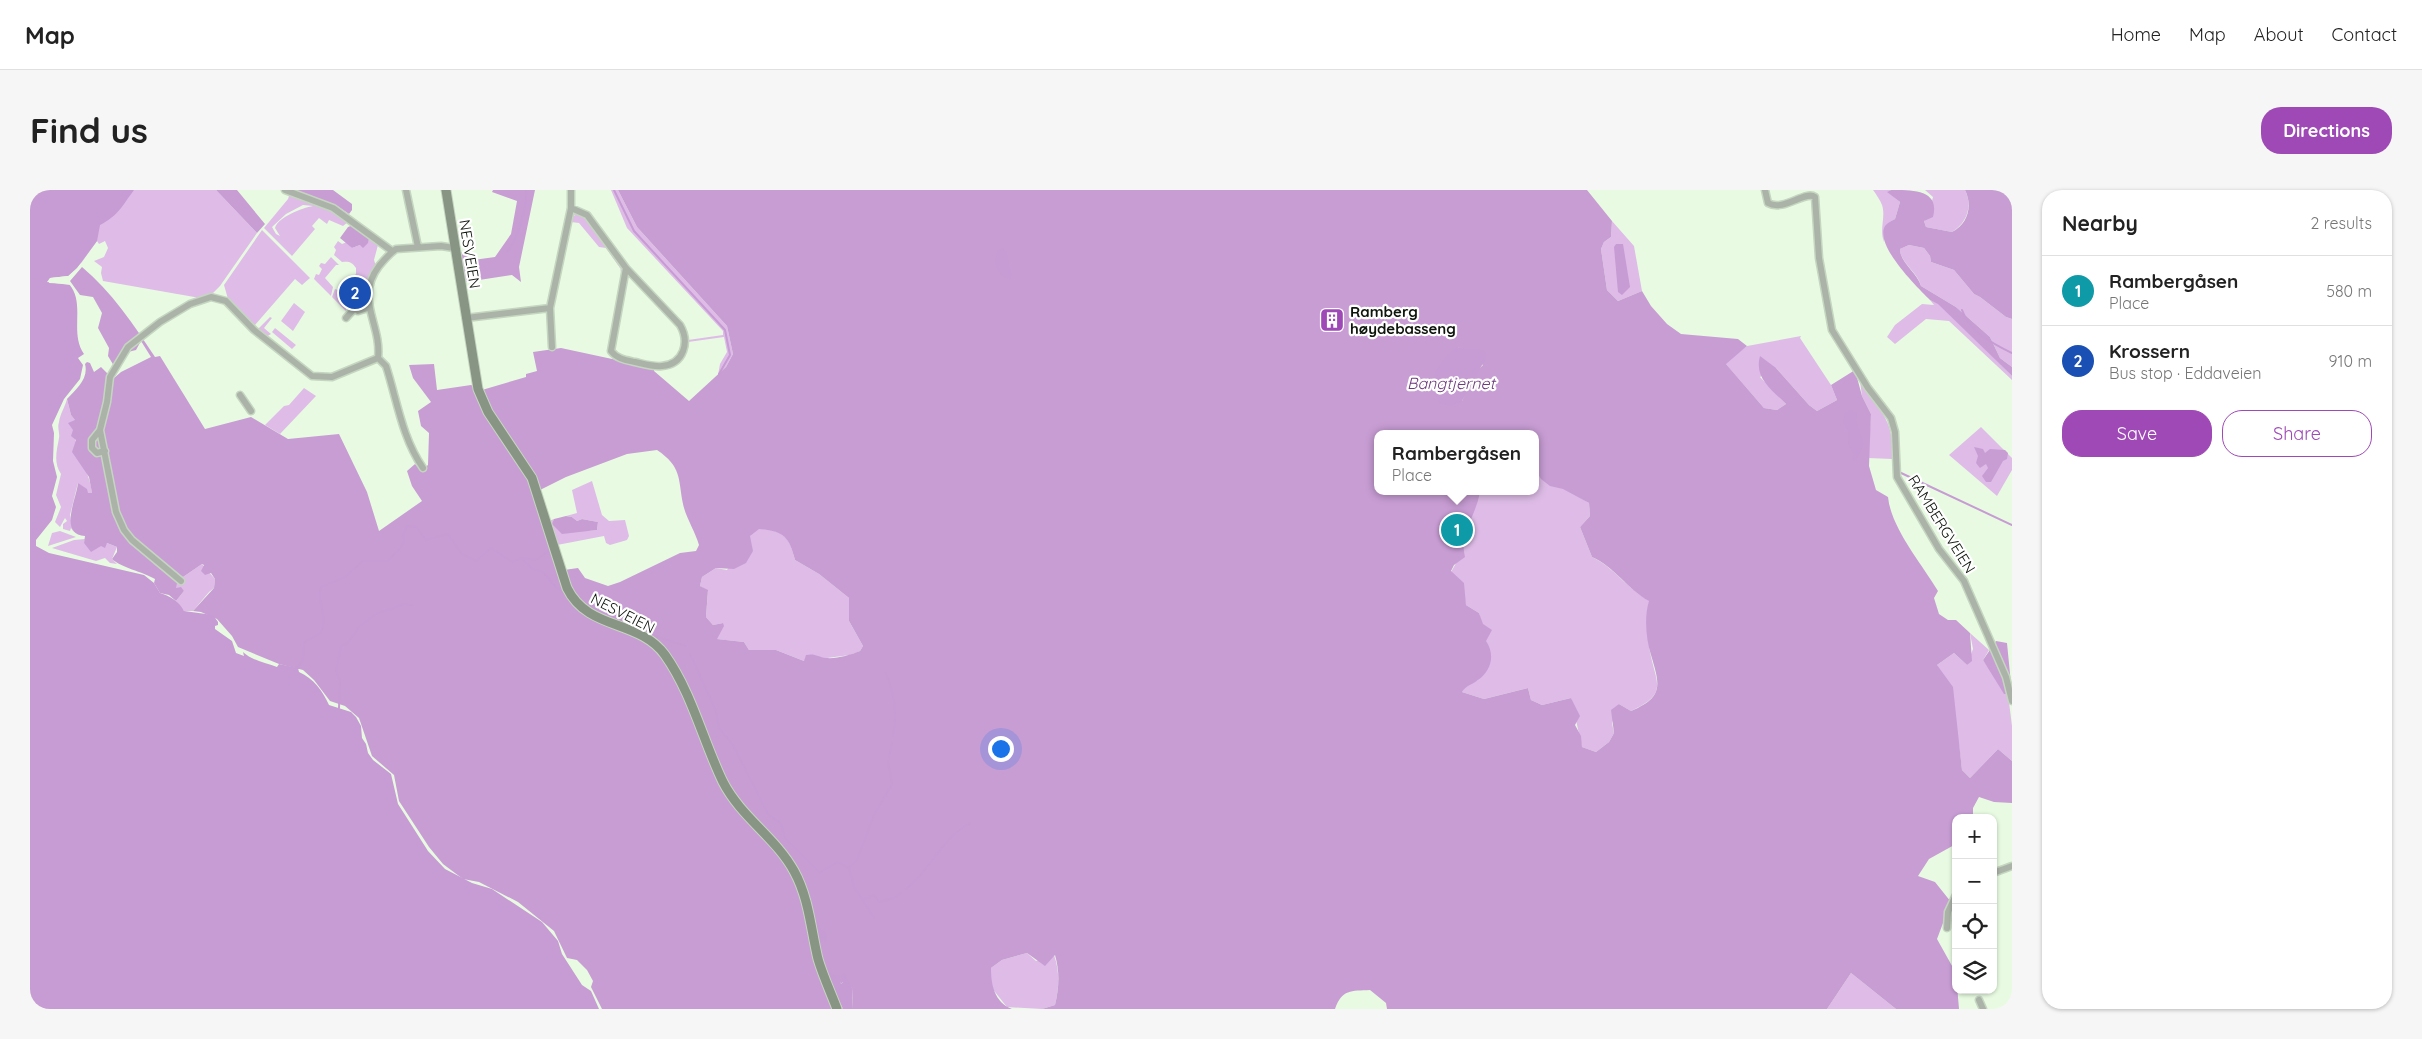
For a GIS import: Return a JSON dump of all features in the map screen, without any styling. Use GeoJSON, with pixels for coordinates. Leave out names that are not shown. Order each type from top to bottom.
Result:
{"type":"FeatureCollection","features":[{"type":"Feature","properties":{"kind":"main road","name":"NESVEIEN"},"geometry":{"type":"LineString","coordinates":[[446,190],[475,378],[481,399],[497,427],[522,460],[532,478],[570,594],[581,608],[591,615],[646,638],[664,654],[680,681],[724,784],[741,809],[794,871],[804,895],[819,962],[837,1009]]}},
{"type":"Feature","properties":{"kind":"street"},"geometry":{"type":"LineString","coordinates":[[285,190],[333,208],[349,218],[377,242],[392,251]]}},
{"type":"Feature","properties":{"kind":"street"},"geometry":{"type":"LineString","coordinates":[[406,190],[418,247]]}},
{"type":"Feature","properties":{"kind":"street"},"geometry":{"type":"LineString","coordinates":[[552,347],[550,308],[571,208],[571,190]]}},
{"type":"Feature","properties":{"kind":"street","name":"RAMBERGVEIEN"},"geometry":{"type":"LineString","coordinates":[[1765,190],[1768,203],[1775,206],[1810,195],[1816,197],[1819,258],[1832,330],[1868,388],[1891,418],[1895,432],[1897,477],[1940,551],[1964,581],[2006,677],[2012,701]]}},
{"type":"Feature","properties":{"kind":"street"},"geometry":{"type":"LineString","coordinates":[[571,208],[587,215],[626,268],[683,331],[684,351],[673,363],[654,366],[619,358],[611,351],[626,268]]}},
{"type":"Feature","properties":{"kind":"street"},"geometry":{"type":"LineString","coordinates":[[378,358],[379,348],[368,308],[368,292],[375,271],[392,251],[399,248],[454,245]]}},
{"type":"Feature","properties":{"kind":"street"},"geometry":{"type":"LineString","coordinates":[[368,292],[353,298],[351,304],[358,311],[368,308]]}},
{"type":"Feature","properties":{"kind":"street"},"geometry":{"type":"LineString","coordinates":[[105,451],[97,453],[92,448],[92,440],[100,430],[107,402],[110,377],[128,347],[155,324],[208,297],[226,302],[254,330],[312,376],[332,377],[378,358]]}},
{"type":"Feature","properties":{"kind":"street"},"geometry":{"type":"LineString","coordinates":[[466,318],[550,308]]}},
{"type":"Feature","properties":{"kind":"street"},"geometry":{"type":"LineString","coordinates":[[346,318],[354,309]]}},
{"type":"Feature","properties":{"kind":"street"},"geometry":{"type":"LineString","coordinates":[[378,358],[386,366],[413,452],[423,468]]}},
{"type":"Feature","properties":{"kind":"street"},"geometry":{"type":"LineString","coordinates":[[240,395],[252,411]]}},
{"type":"Feature","properties":{"kind":"street"},"geometry":{"type":"LineString","coordinates":[[100,430],[116,512],[124,530],[132,540],[181,581]]}},
{"type":"Feature","properties":{"kind":"street"},"geometry":{"type":"LineString","coordinates":[[1997,872],[2012,866]]}},
{"type":"Feature","properties":{"kind":"street"},"geometry":{"type":"LineString","coordinates":[[1947,928],[1948,912],[1952,904]]}},
{"type":"Feature","properties":{"kind":"street"},"geometry":{"type":"LineString","coordinates":[[1979,1000],[1983,1009]]}},
{"type":"Feature","properties":{"kind":"shaded area"},"geometry":{"type":"Polygon","coordinates":[[[86,190],[216,190],[257,233],[220,286],[213,293],[200,298],[103,281],[102,267],[94,261],[104,257],[108,248],[105,241],[99,244],[97,241],[82,262],[68,276],[86,190]]]}},
{"type":"Feature","properties":{"kind":"shaded area"},"geometry":{"type":"Polygon","coordinates":[[[216,190],[237,190],[265,224],[257,233],[216,190]]]}},
{"type":"Feature","properties":{"kind":"shaded area"},"geometry":{"type":"Polygon","coordinates":[[[288,190],[333,190],[352,204],[352,210],[349,214],[337,206],[288,190]]]}},
{"type":"Feature","properties":{"kind":"shaded area"},"geometry":{"type":"Polygon","coordinates":[[[493,190],[535,190],[519,267],[521,282],[512,275],[466,282],[461,252],[473,260],[495,257],[511,234],[517,201],[492,192],[493,190]]]}},
{"type":"Feature","properties":{"kind":"shaded area"},"geometry":{"type":"Polygon","coordinates":[[[611,190],[618,190],[637,227],[727,326],[733,354],[726,367],[718,375],[720,364],[727,352],[724,337],[688,342],[688,340],[723,335],[723,331],[627,228],[611,190]]]}},
{"type":"Feature","properties":{"kind":"shaded area"},"geometry":{"type":"Polygon","coordinates":[[[618,190],[1587,190],[1612,221],[1611,237],[1604,242],[1601,249],[1607,290],[1618,301],[1642,291],[1651,306],[1667,324],[1681,334],[1738,339],[1747,346],[1726,364],[1764,408],[1777,410],[1786,404],[1765,383],[1759,371],[1760,356],[1776,368],[1809,405],[1817,411],[1837,400],[1831,385],[1855,370],[1862,396],[1871,414],[1869,466],[1876,490],[1888,497],[1890,509],[1901,533],[1938,591],[1934,598],[1939,614],[1948,620],[1956,620],[1970,633],[1972,661],[1967,665],[1954,653],[1937,665],[1953,687],[1962,770],[1970,778],[1998,749],[2012,761],[2012,803],[1994,802],[1979,797],[1973,808],[1973,814],[1952,814],[1952,846],[1929,859],[1918,876],[1935,882],[1951,902],[1937,939],[1952,966],[1952,994],[1958,994],[1959,1009],[1896,1009],[1851,973],[1827,1009],[1387,1009],[1386,1003],[1370,990],[1352,991],[1344,994],[1335,1009],[1042,1009],[1055,1005],[1058,968],[1055,955],[1045,966],[1027,953],[1002,960],[991,968],[993,986],[997,997],[1012,1009],[853,1009],[852,988],[843,982],[841,984],[839,979],[838,997],[843,1009],[602,1009],[591,987],[593,981],[587,970],[577,960],[567,958],[554,931],[518,902],[479,882],[463,879],[443,864],[429,847],[399,801],[394,775],[372,756],[359,718],[345,706],[330,701],[314,680],[303,670],[279,664],[238,647],[232,636],[217,619],[201,612],[193,611],[214,588],[215,579],[211,573],[205,575],[201,571],[204,565],[202,564],[183,577],[175,575],[176,588],[181,587],[184,591],[176,601],[169,595],[160,593],[154,583],[155,579],[120,565],[112,559],[117,552],[117,547],[107,543],[105,548],[101,546],[91,552],[84,543],[85,536],[77,534],[72,529],[71,514],[78,483],[87,489],[88,493],[92,493],[89,477],[72,452],[76,440],[71,436],[73,430],[68,423],[75,420],[71,415],[67,399],[83,379],[87,362],[90,363],[94,372],[101,367],[113,379],[121,372],[151,357],[141,341],[136,350],[128,352],[122,364],[114,366],[108,356],[109,348],[98,328],[102,313],[93,297],[80,295],[70,281],[82,267],[93,276],[112,298],[155,357],[160,356],[205,429],[251,417],[288,439],[339,434],[367,492],[379,531],[422,501],[412,486],[407,471],[415,464],[422,470],[428,465],[429,433],[421,426],[418,411],[431,402],[413,378],[409,365],[434,364],[437,390],[471,385],[482,390],[526,377],[526,374],[537,371],[533,352],[561,348],[654,368],[654,371],[689,401],[726,367],[733,354],[727,326],[637,227],[618,190]],[[1458,347],[1462,401],[1475,373],[1483,365],[1458,347]],[[1374,430],[1374,495],[1479,495],[1464,540],[1465,557],[1454,565],[1451,571],[1464,583],[1466,605],[1479,613],[1483,624],[1492,630],[1486,641],[1491,651],[1491,662],[1483,676],[1467,686],[1462,692],[1484,699],[1528,688],[1531,700],[1542,705],[1571,698],[1580,716],[1575,725],[1581,736],[1582,747],[1596,752],[1609,742],[1614,733],[1611,710],[1619,704],[1631,711],[1642,706],[1649,701],[1657,689],[1656,674],[1646,628],[1646,614],[1649,601],[1608,566],[1592,557],[1580,527],[1590,516],[1589,503],[1563,489],[1550,486],[1539,476],[1539,430],[1374,430]],[[657,450],[627,454],[566,477],[540,490],[564,570],[578,568],[585,578],[608,586],[680,553],[696,551],[699,545],[684,509],[678,474],[665,456],[657,450]],[[759,529],[750,536],[753,551],[746,563],[734,569],[716,568],[702,577],[700,586],[708,590],[706,617],[713,625],[723,623],[724,626],[717,639],[744,642],[749,650],[776,650],[804,661],[806,655],[812,654],[826,658],[835,658],[860,651],[863,646],[849,621],[849,598],[819,574],[795,560],[787,540],[784,536],[774,531],[759,529]]]}},
{"type":"Feature","properties":{"kind":"shaded area"},"geometry":{"type":"Polygon","coordinates":[[[1873,190],[1891,190],[1888,192],[1900,202],[1895,219],[1888,223],[1885,228],[1884,242],[1882,205],[1873,190]]]}},
{"type":"Feature","properties":{"kind":"shaded area"},"geometry":{"type":"Polygon","coordinates":[[[1891,190],[1916,191],[1929,197],[1933,201],[1934,208],[1933,217],[1924,221],[1926,227],[1952,232],[1962,224],[1968,214],[1969,202],[1965,190],[2012,190],[2012,319],[2006,317],[1974,294],[1954,270],[1931,262],[1930,256],[1924,248],[1909,245],[1900,249],[1903,259],[1921,286],[1956,307],[1990,337],[2000,358],[2012,367],[2012,376],[1938,304],[1930,300],[1898,265],[1886,244],[1883,234],[1885,226],[1895,219],[1900,202],[1887,192],[1891,190]]]}},
{"type":"Feature","properties":{"kind":"shaded area"},"geometry":{"type":"Polygon","coordinates":[[[1925,190],[1965,190],[1968,202],[1967,214],[1961,224],[1952,232],[1926,227],[1924,221],[1928,217],[1933,197],[1925,190]]]}},
{"type":"Feature","properties":{"kind":"shaded area"},"geometry":{"type":"Polygon","coordinates":[[[290,193],[323,204],[348,222],[343,226],[329,220],[327,224],[319,218],[312,226],[315,229],[292,256],[264,228],[288,199],[290,193]],[[303,205],[286,214],[272,227],[276,234],[280,236],[275,228],[281,220],[297,211],[313,206],[303,205]]]}},
{"type":"Feature","properties":{"kind":"shaded area"},"geometry":{"type":"Polygon","coordinates":[[[578,214],[590,222],[620,265],[622,276],[620,268],[606,248],[599,247],[579,223],[571,222],[573,216],[578,214]]]}},
{"type":"Feature","properties":{"kind":"shaded area"},"geometry":{"type":"Polygon","coordinates":[[[1612,221],[1634,246],[1642,291],[1618,301],[1607,290],[1601,249],[1604,242],[1611,237],[1612,221]]]}},
{"type":"Feature","properties":{"kind":"shaded area"},"geometry":{"type":"Polygon","coordinates":[[[353,225],[369,237],[368,243],[363,248],[360,245],[352,248],[340,238],[348,227],[353,225]]]}},
{"type":"Feature","properties":{"kind":"shaded area"},"geometry":{"type":"Polygon","coordinates":[[[262,230],[310,278],[302,285],[295,279],[255,325],[252,326],[228,299],[224,285],[262,230]]]}},
{"type":"Feature","properties":{"kind":"shaded area"},"geometry":{"type":"Polygon","coordinates":[[[369,237],[378,245],[374,260],[376,266],[367,285],[350,293],[346,311],[332,297],[335,289],[341,291],[356,274],[356,268],[350,262],[342,262],[334,255],[336,250],[334,247],[338,241],[342,244],[347,242],[352,248],[360,245],[369,237]]]}},
{"type":"Feature","properties":{"kind":"shaded area"},"geometry":{"type":"Polygon","coordinates":[[[1909,245],[1924,248],[1930,256],[1931,262],[1954,270],[1974,294],[2006,317],[2012,319],[2012,367],[2000,358],[1990,337],[1956,307],[1921,286],[1901,254],[1900,249],[1909,245]]]}},
{"type":"Feature","properties":{"kind":"shaded area"},"geometry":{"type":"Polygon","coordinates":[[[331,257],[339,265],[336,265],[325,278],[333,287],[331,296],[314,279],[316,274],[319,275],[322,269],[319,266],[321,263],[325,264],[331,257]]]}},
{"type":"Feature","properties":{"kind":"shaded area"},"geometry":{"type":"Polygon","coordinates":[[[1930,300],[1938,303],[2012,376],[2012,380],[1949,321],[1926,319],[1895,344],[1887,337],[1895,325],[1922,304],[1934,305],[1930,300]]]}},
{"type":"Feature","properties":{"kind":"shaded area"},"geometry":{"type":"Polygon","coordinates":[[[294,303],[305,312],[293,331],[281,321],[294,303]]]}},
{"type":"Feature","properties":{"kind":"shaded area"},"geometry":{"type":"Polygon","coordinates":[[[270,317],[272,318],[264,328],[271,334],[266,337],[258,329],[270,317]]]}},
{"type":"Feature","properties":{"kind":"shaded area"},"geometry":{"type":"Polygon","coordinates":[[[275,328],[296,345],[292,349],[272,332],[275,328]]]}},
{"type":"Feature","properties":{"kind":"shaded area"},"geometry":{"type":"Polygon","coordinates":[[[1801,336],[1800,338],[1831,385],[1837,400],[1817,411],[1809,405],[1776,368],[1760,377],[1786,404],[1777,410],[1764,408],[1725,363],[1747,346],[1801,336]]]}},
{"type":"Feature","properties":{"kind":"shaded area"},"geometry":{"type":"Polygon","coordinates":[[[1860,381],[1888,424],[1891,434],[1892,459],[1868,458],[1871,414],[1862,396],[1860,381]]]}},
{"type":"Feature","properties":{"kind":"shaded area"},"geometry":{"type":"Polygon","coordinates":[[[304,388],[316,396],[280,434],[265,425],[284,406],[289,405],[304,388]]]}},
{"type":"Feature","properties":{"kind":"shaded area"},"geometry":{"type":"Polygon","coordinates":[[[67,399],[71,415],[76,421],[75,439],[77,448],[88,475],[92,493],[87,494],[78,483],[70,515],[73,531],[71,528],[70,531],[63,529],[63,524],[67,521],[65,518],[60,527],[55,522],[61,507],[56,495],[61,474],[56,460],[59,436],[58,424],[67,399]]]}},
{"type":"Feature","properties":{"kind":"shaded area"},"geometry":{"type":"Polygon","coordinates":[[[1981,427],[2012,458],[2012,470],[1997,496],[1949,455],[1981,427]]]}},
{"type":"Feature","properties":{"kind":"shaded area"},"geometry":{"type":"Polygon","coordinates":[[[1974,447],[1983,449],[1985,453],[1990,449],[2005,450],[2008,453],[2007,459],[2003,461],[1991,482],[1986,482],[1982,476],[1988,468],[1986,464],[1980,468],[1976,463],[1978,456],[1974,447]]]}},
{"type":"Feature","properties":{"kind":"shaded area"},"geometry":{"type":"Polygon","coordinates":[[[1539,475],[1546,482],[1565,489],[1589,503],[1590,516],[1580,527],[1592,557],[1608,567],[1634,591],[1650,601],[1648,626],[1650,652],[1657,680],[1655,693],[1643,705],[1631,711],[1619,704],[1612,723],[1614,733],[1609,742],[1596,752],[1582,747],[1571,698],[1542,705],[1531,700],[1528,688],[1484,699],[1462,692],[1464,687],[1478,680],[1486,641],[1479,613],[1466,605],[1464,596],[1451,572],[1463,551],[1468,526],[1479,495],[1539,495],[1539,475]]]}},
{"type":"Feature","properties":{"kind":"shaded area"},"geometry":{"type":"Polygon","coordinates":[[[764,476],[763,529],[777,532],[785,537],[791,547],[795,560],[819,574],[849,598],[849,621],[863,646],[860,651],[850,655],[804,661],[776,650],[749,650],[744,642],[716,639],[723,623],[713,625],[706,617],[708,591],[700,586],[702,577],[716,568],[727,570],[750,536],[764,476]]]}},
{"type":"Feature","properties":{"kind":"shaded area"},"geometry":{"type":"Polygon","coordinates":[[[592,481],[602,515],[609,521],[625,520],[629,536],[627,540],[610,545],[606,543],[604,536],[557,545],[549,521],[554,519],[553,524],[584,531],[597,530],[598,522],[582,519],[577,521],[572,517],[566,516],[577,513],[572,490],[592,481]]]}},
{"type":"Feature","properties":{"kind":"shaded area"},"geometry":{"type":"Polygon","coordinates":[[[566,516],[572,517],[577,521],[582,519],[598,522],[597,530],[562,534],[552,524],[554,519],[566,516]]]}},
{"type":"Feature","properties":{"kind":"shaded area"},"geometry":{"type":"Polygon","coordinates":[[[60,531],[76,537],[48,546],[52,533],[60,531]]]}},
{"type":"Feature","properties":{"kind":"shaded area"},"geometry":{"type":"Polygon","coordinates":[[[85,539],[84,543],[101,546],[107,543],[117,547],[112,559],[117,564],[110,563],[105,558],[96,561],[52,548],[74,540],[85,539]]]}},
{"type":"Feature","properties":{"kind":"shaded area"},"geometry":{"type":"Polygon","coordinates":[[[202,564],[215,579],[214,588],[193,611],[184,611],[176,601],[184,591],[176,588],[174,578],[176,575],[183,577],[202,564]]]}},
{"type":"Feature","properties":{"kind":"shaded area"},"geometry":{"type":"Polygon","coordinates":[[[1970,633],[1989,650],[1983,660],[2008,694],[2012,726],[2012,761],[1998,749],[1970,778],[1962,770],[1959,745],[1937,665],[1954,653],[1967,665],[1973,649],[1970,633]]]}},
{"type":"Feature","properties":{"kind":"shaded area"},"geometry":{"type":"Polygon","coordinates":[[[1996,641],[2007,643],[2012,694],[2004,694],[1983,660],[1996,641]]]}},
{"type":"Feature","properties":{"kind":"shaded area"},"geometry":{"type":"Polygon","coordinates":[[[1027,953],[1036,961],[1054,955],[1058,980],[1055,1005],[1042,1009],[1007,1007],[991,987],[991,968],[1002,960],[1027,953]]]}},
{"type":"Feature","properties":{"kind":"shaded area"},"geometry":{"type":"Polygon","coordinates":[[[1851,973],[1896,1009],[1827,1009],[1851,973]]]}},
{"type":"Feature","properties":{"kind":"water"},"geometry":{"type":"Polygon","coordinates":[[[30,190],[134,190],[116,214],[100,225],[97,241],[77,268],[68,276],[50,278],[49,283],[69,284],[74,292],[78,337],[84,354],[78,358],[83,365],[80,379],[64,399],[52,425],[54,433],[53,461],[57,477],[52,496],[56,507],[52,520],[36,540],[36,546],[49,553],[144,575],[154,583],[160,593],[174,599],[184,611],[213,615],[218,622],[215,629],[232,641],[236,653],[244,656],[243,652],[254,659],[277,667],[279,664],[298,668],[299,672],[317,686],[329,705],[351,712],[356,717],[361,726],[362,738],[368,753],[373,760],[391,774],[398,804],[428,851],[445,869],[472,883],[492,889],[542,922],[558,941],[562,954],[582,985],[591,991],[599,1009],[30,1009],[30,190]]]}},
{"type":"Feature","properties":{"kind":"water"},"geometry":{"type":"Polygon","coordinates":[[[1616,244],[1623,244],[1630,287],[1622,295],[1618,292],[1614,247],[1616,244]]]}},
{"type":"Feature","properties":{"kind":"water"},"geometry":{"type":"Polygon","coordinates":[[[1003,248],[1006,252],[1012,276],[1010,280],[998,272],[995,264],[998,250],[1003,248]]]}},
{"type":"Feature","properties":{"kind":"water","name":"Bangtjernet"},"geometry":{"type":"Polygon","coordinates":[[[1458,347],[1486,352],[1486,358],[1462,401],[1451,406],[1441,404],[1433,390],[1436,371],[1448,354],[1458,347]]]}},
{"type":"Feature","properties":{"kind":"water"},"geometry":{"type":"Polygon","coordinates":[[[1850,410],[1857,413],[1856,421],[1864,444],[1856,461],[1852,460],[1854,455],[1848,444],[1849,433],[1843,423],[1845,413],[1850,410]]]}},
{"type":"Feature","properties":{"kind":"water"},"geometry":{"type":"Polygon","coordinates":[[[817,920],[821,930],[826,932],[827,940],[819,942],[814,923],[817,920]]]}},
{"type":"Feature","properties":{"kind":"water"},"geometry":{"type":"Polygon","coordinates":[[[828,971],[835,976],[839,975],[841,984],[843,982],[841,975],[844,973],[852,988],[853,1009],[843,1009],[826,972],[828,971]]]}},
{"type":"Feature","properties":{"kind":"pier"},"geometry":{"type":"Polygon","coordinates":[[[68,276],[67,279],[50,281],[69,281],[70,285],[47,282],[50,278],[68,276]]]}},
{"type":"Feature","properties":{"kind":"waterway"},"geometry":{"type":"LineString","coordinates":[[507,252],[511,247],[521,222],[526,190]]}},
{"type":"Feature","properties":{"kind":"waterway"},"geometry":{"type":"LineString","coordinates":[[614,190],[634,231],[725,330],[730,355],[719,374]]}},
{"type":"Feature","properties":{"kind":"waterway"},"geometry":{"type":"LineString","coordinates":[[1962,310],[1965,318],[1976,330],[1990,341],[2012,353]]}},
{"type":"Feature","properties":{"kind":"waterway"},"geometry":{"type":"LineString","coordinates":[[1899,472],[2012,525]]}},
{"type":"Feature","properties":{"kind":"waterway"},"geometry":{"type":"LineString","coordinates":[[298,668],[303,659],[304,643],[319,634],[323,627],[324,621],[320,598],[321,587],[345,577],[363,561],[388,561],[399,550],[404,541],[403,535],[407,526],[416,527],[426,540],[448,534],[462,554],[476,561],[491,548],[512,562],[522,558],[536,560],[550,550]]}},
{"type":"Feature","properties":{"kind":"waterway"},"geometry":{"type":"LineString","coordinates":[[521,558],[533,569],[543,572],[556,587],[565,593]]}},
{"type":"Feature","properties":{"kind":"waterway"},"geometry":{"type":"LineString","coordinates":[[339,708],[340,681],[336,672],[341,646],[348,643],[359,627],[376,614],[404,604],[412,605]]}},
{"type":"Feature","properties":{"kind":"waterway"},"geometry":{"type":"LineString","coordinates":[[587,606],[658,637],[686,646]]}},
{"type":"Feature","properties":{"kind":"waterway"},"geometry":{"type":"LineString","coordinates":[[690,654],[716,711],[719,728],[733,745],[768,814],[781,824],[785,838],[820,873],[837,862],[849,868],[854,887],[874,918]]}},
{"type":"Feature","properties":{"kind":"waterway"},"geometry":{"type":"LineString","coordinates":[[886,673],[894,704],[893,736]]}},
{"type":"Feature","properties":{"kind":"waterway"},"geometry":{"type":"LineString","coordinates":[[849,868],[857,860],[874,815],[892,784],[888,762],[892,743]]}},
{"type":"Feature","properties":{"kind":"waterway"},"geometry":{"type":"LineString","coordinates":[[906,889],[922,873],[943,846],[970,823]]}},
{"type":"Feature","properties":{"kind":"waterway"},"geometry":{"type":"LineString","coordinates":[[863,900],[874,895],[879,902],[894,898],[901,893]]}},
{"type":"Feature","properties":{"kind":"place","name":"Krossern"},"geometry":{"type":"Point","coordinates":[355,293]}},
{"type":"Feature","properties":{"kind":"place","name":"Ramberg høydebasseng"},"geometry":{"type":"Point","coordinates":[1332,320]}},
{"type":"Feature","properties":{"kind":"place","name":"Rambergåsen"},"geometry":{"type":"Point","coordinates":[1457,530]}}]}
